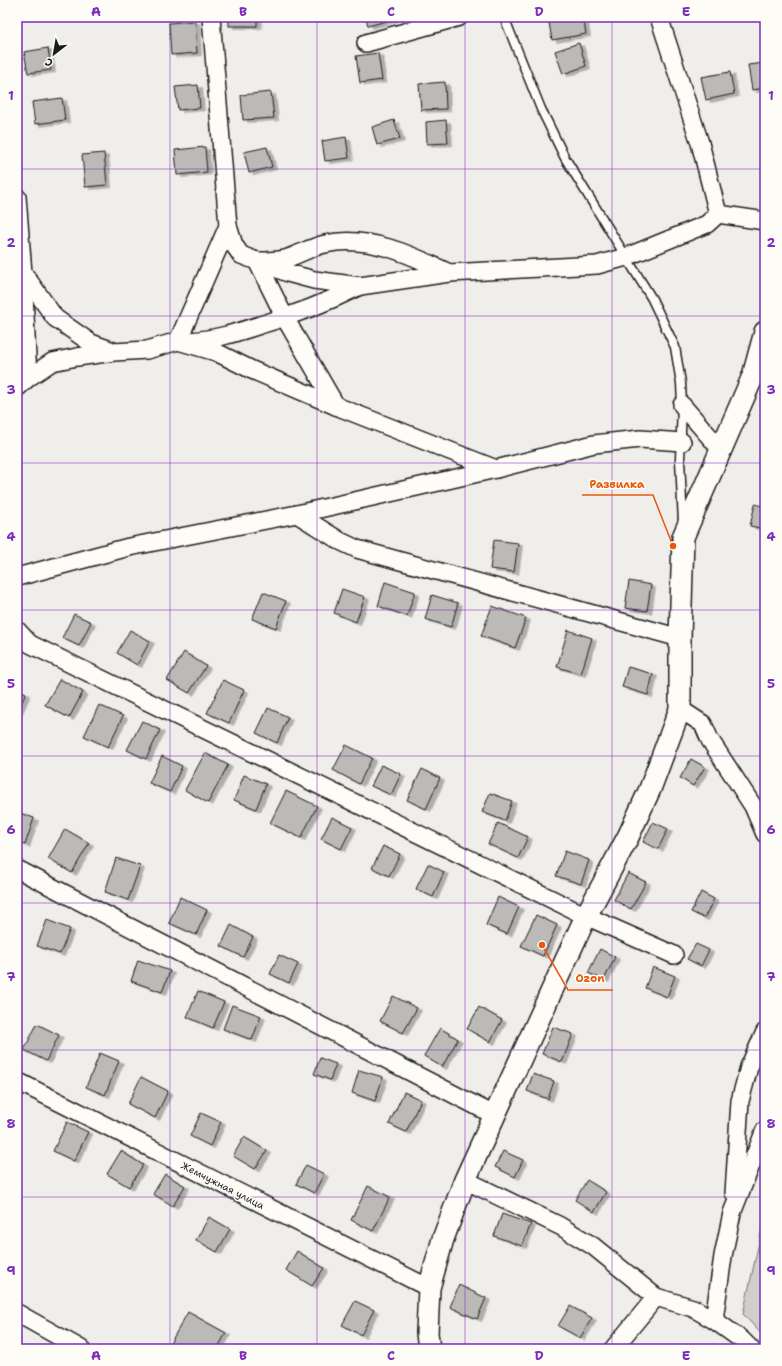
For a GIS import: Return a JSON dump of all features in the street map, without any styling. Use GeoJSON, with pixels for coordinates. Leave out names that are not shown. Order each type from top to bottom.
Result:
{"type":"FeatureCollection","features":[{"type":"Feature","properties":{"kind":"street"},"geometry":{"type":"LineString","coordinates":[[211,17],[228,226],[234,245],[241,256],[288,273],[314,280],[360,286],[448,273],[597,265],[626,257],[707,224],[718,214]]}},
{"type":"Feature","properties":{"kind":"street"},"geometry":{"type":"LineString","coordinates":[[366,43],[459,17]]}},
{"type":"Feature","properties":{"kind":"street"},"geometry":{"type":"LineString","coordinates":[[659,17],[700,143],[718,214]]}},
{"type":"Feature","properties":{"kind":"street"},"geometry":{"type":"LineString","coordinates":[[17,197],[24,273],[23,383]]}},
{"type":"Feature","properties":{"kind":"street"},"geometry":{"type":"LineString","coordinates":[[718,214],[765,221]]}},
{"type":"Feature","properties":{"kind":"street"},"geometry":{"type":"LineString","coordinates":[[178,341],[228,226]]}},
{"type":"Feature","properties":{"kind":"street"},"geometry":{"type":"LineString","coordinates":[[257,261],[283,259],[325,244],[347,241],[375,245],[403,253],[448,273]]}},
{"type":"Feature","properties":{"kind":"street"},"geometry":{"type":"LineString","coordinates":[[257,261],[285,318],[336,406]]}},
{"type":"Feature","properties":{"kind":"street"},"geometry":{"type":"LineString","coordinates":[[24,273],[55,318],[91,343],[114,352]]}},
{"type":"Feature","properties":{"kind":"street"},"geometry":{"type":"LineString","coordinates":[[23,383],[52,362],[114,352],[147,350],[178,341],[203,340],[234,334],[285,318],[334,299],[360,286]]}},
{"type":"Feature","properties":{"kind":"street"},"geometry":{"type":"LineString","coordinates":[[429,1349],[427,1333],[429,1288],[443,1239],[465,1180],[586,916],[628,837],[647,796],[680,709],[680,638],[683,537],[722,451],[753,376],[765,332]]}},
{"type":"Feature","properties":{"kind":"street"},"geometry":{"type":"LineString","coordinates":[[178,341],[216,352],[252,370],[336,406],[496,469]]}},
{"type":"Feature","properties":{"kind":"street"},"geometry":{"type":"LineString","coordinates":[[682,405],[722,451]]}},
{"type":"Feature","properties":{"kind":"street"},"geometry":{"type":"LineString","coordinates":[[17,577],[129,547],[297,514],[496,469],[594,444],[640,439],[682,442]]}},
{"type":"Feature","properties":{"kind":"street"},"geometry":{"type":"LineString","coordinates":[[297,514],[340,541],[357,549],[680,638]]}},
{"type":"Feature","properties":{"kind":"street"},"geometry":{"type":"LineString","coordinates":[[17,630],[30,644],[586,916],[674,955]]}},
{"type":"Feature","properties":{"kind":"street"},"geometry":{"type":"LineString","coordinates":[[680,709],[703,724],[710,740],[753,806],[765,834]]}},
{"type":"Feature","properties":{"kind":"street"},"geometry":{"type":"LineString","coordinates":[[17,869],[494,1115]]}},
{"type":"Feature","properties":{"kind":"street"},"geometry":{"type":"LineString","coordinates":[[714,1320],[723,1256],[732,1213],[740,1101],[749,1067],[765,1032]]}},
{"type":"Feature","properties":{"kind":"street","name":"Жемчужная улица"},"geometry":{"type":"LineString","coordinates":[[17,1081],[429,1288]]}},
{"type":"Feature","properties":{"kind":"street"},"geometry":{"type":"LineString","coordinates":[[732,1213],[765,1130]]}},
{"type":"Feature","properties":{"kind":"street"},"geometry":{"type":"LineString","coordinates":[[465,1180],[560,1226],[593,1246],[656,1297],[694,1308],[742,1340],[751,1349]]}},
{"type":"Feature","properties":{"kind":"street"},"geometry":{"type":"LineString","coordinates":[[613,1349],[656,1297]]}},
{"type":"Feature","properties":{"kind":"street"},"geometry":{"type":"LineString","coordinates":[[17,1313],[81,1349]]}},
{"type":"Feature","properties":{"kind":"lane"},"geometry":{"type":"LineString","coordinates":[[504,17],[541,109],[565,158],[652,299],[675,347],[681,383],[682,405],[682,442],[680,460],[683,537]]}},
{"type":"Feature","properties":{"kind":"shaded area"},"geometry":{"type":"Polygon","coordinates":[[[765,1215],[765,1338],[743,1314],[765,1215]]]}},
{"type":"Feature","properties":{"kind":"building"},"geometry":{"type":"Polygon","coordinates":[[[229,17],[257,17],[257,26],[229,26],[229,17]]]}},
{"type":"Feature","properties":{"kind":"building"},"geometry":{"type":"Polygon","coordinates":[[[366,17],[394,17],[394,19],[368,26],[366,17]]]}},
{"type":"Feature","properties":{"kind":"building"},"geometry":{"type":"Polygon","coordinates":[[[548,17],[583,17],[586,34],[552,40],[548,17]]]}},
{"type":"Feature","properties":{"kind":"building"},"geometry":{"type":"Polygon","coordinates":[[[195,21],[197,53],[171,55],[169,23],[195,21]]]}},
{"type":"Feature","properties":{"kind":"building"},"geometry":{"type":"Polygon","coordinates":[[[579,43],[586,66],[563,74],[555,51],[579,43]]]}},
{"type":"Feature","properties":{"kind":"building"},"geometry":{"type":"Polygon","coordinates":[[[48,48],[51,70],[28,73],[24,52],[48,48]]]}},
{"type":"Feature","properties":{"kind":"building"},"geometry":{"type":"Polygon","coordinates":[[[378,53],[382,80],[360,83],[356,56],[378,53]]]}},
{"type":"Feature","properties":{"kind":"building"},"geometry":{"type":"Polygon","coordinates":[[[765,63],[765,88],[752,90],[748,65],[765,63]]]}},
{"type":"Feature","properties":{"kind":"building"},"geometry":{"type":"Polygon","coordinates":[[[730,72],[734,94],[706,100],[701,77],[730,72]]]}},
{"type":"Feature","properties":{"kind":"building"},"geometry":{"type":"Polygon","coordinates":[[[445,82],[446,109],[421,110],[419,84],[445,82]]]}},
{"type":"Feature","properties":{"kind":"building"},"geometry":{"type":"Polygon","coordinates":[[[198,85],[200,108],[178,110],[175,87],[198,85]]]}},
{"type":"Feature","properties":{"kind":"building"},"geometry":{"type":"Polygon","coordinates":[[[271,92],[274,118],[243,120],[241,95],[271,92]]]}},
{"type":"Feature","properties":{"kind":"building"},"geometry":{"type":"Polygon","coordinates":[[[62,98],[65,120],[35,124],[32,102],[62,98]]]}},
{"type":"Feature","properties":{"kind":"building"},"geometry":{"type":"Polygon","coordinates":[[[394,120],[400,139],[377,145],[372,127],[394,120]]]}},
{"type":"Feature","properties":{"kind":"building"},"geometry":{"type":"Polygon","coordinates":[[[446,120],[448,143],[427,144],[426,122],[446,120]]]}},
{"type":"Feature","properties":{"kind":"building"},"geometry":{"type":"Polygon","coordinates":[[[346,137],[349,158],[325,161],[322,141],[346,137]]]}},
{"type":"Feature","properties":{"kind":"building"},"geometry":{"type":"Polygon","coordinates":[[[205,147],[207,172],[177,175],[175,150],[205,147]]]}},
{"type":"Feature","properties":{"kind":"building"},"geometry":{"type":"Polygon","coordinates":[[[267,147],[272,167],[249,173],[244,152],[267,147]]]}},
{"type":"Feature","properties":{"kind":"building"},"geometry":{"type":"Polygon","coordinates":[[[104,153],[107,185],[85,187],[82,155],[104,153]]]}},
{"type":"Feature","properties":{"kind":"building"},"geometry":{"type":"Polygon","coordinates":[[[755,504],[765,507],[765,529],[750,526],[755,504]]]}},
{"type":"Feature","properties":{"kind":"building"},"geometry":{"type":"Polygon","coordinates":[[[494,540],[518,543],[514,572],[490,569],[494,540]]]}},
{"type":"Feature","properties":{"kind":"building"},"geometry":{"type":"Polygon","coordinates":[[[629,581],[651,585],[647,611],[625,608],[629,581]]]}},
{"type":"Feature","properties":{"kind":"building"},"geometry":{"type":"Polygon","coordinates":[[[385,582],[415,592],[407,616],[378,606],[385,582]]]}},
{"type":"Feature","properties":{"kind":"building"},"geometry":{"type":"Polygon","coordinates":[[[342,589],[365,597],[356,622],[334,613],[342,589]]]}},
{"type":"Feature","properties":{"kind":"building"},"geometry":{"type":"Polygon","coordinates":[[[263,592],[286,601],[276,628],[252,619],[263,592]]]}},
{"type":"Feature","properties":{"kind":"building"},"geometry":{"type":"Polygon","coordinates":[[[432,595],[458,603],[451,627],[425,619],[432,595]]]}},
{"type":"Feature","properties":{"kind":"building"},"geometry":{"type":"Polygon","coordinates":[[[492,606],[526,618],[515,648],[481,636],[492,606]]]}},
{"type":"Feature","properties":{"kind":"building"},"geometry":{"type":"Polygon","coordinates":[[[74,614],[91,622],[79,646],[62,638],[74,614]]]}},
{"type":"Feature","properties":{"kind":"building"},"geometry":{"type":"Polygon","coordinates":[[[130,630],[150,641],[137,665],[117,653],[130,630]]]}},
{"type":"Feature","properties":{"kind":"building"},"geometry":{"type":"Polygon","coordinates":[[[568,630],[592,638],[581,674],[557,667],[568,630]]]}},
{"type":"Feature","properties":{"kind":"building"},"geometry":{"type":"Polygon","coordinates":[[[184,652],[206,666],[189,693],[167,680],[184,652]]]}},
{"type":"Feature","properties":{"kind":"building"},"geometry":{"type":"Polygon","coordinates":[[[628,667],[653,674],[648,695],[622,687],[628,667]]]}},
{"type":"Feature","properties":{"kind":"building"},"geometry":{"type":"Polygon","coordinates":[[[60,679],[83,692],[69,718],[45,705],[60,679]]]}},
{"type":"Feature","properties":{"kind":"building"},"geometry":{"type":"Polygon","coordinates":[[[223,680],[244,690],[229,723],[207,713],[223,680]]]}},
{"type":"Feature","properties":{"kind":"building"},"geometry":{"type":"Polygon","coordinates":[[[17,689],[26,693],[17,713],[17,689]]]}},
{"type":"Feature","properties":{"kind":"building"},"geometry":{"type":"Polygon","coordinates":[[[99,705],[123,716],[108,747],[84,736],[99,705]]]}},
{"type":"Feature","properties":{"kind":"building"},"geometry":{"type":"Polygon","coordinates":[[[268,708],[288,717],[277,743],[256,733],[268,708]]]}},
{"type":"Feature","properties":{"kind":"building"},"geometry":{"type":"Polygon","coordinates":[[[142,721],[160,730],[146,759],[127,750],[142,721]]]}},
{"type":"Feature","properties":{"kind":"building"},"geometry":{"type":"Polygon","coordinates":[[[346,745],[372,758],[359,784],[333,770],[346,745]]]}},
{"type":"Feature","properties":{"kind":"building"},"geometry":{"type":"Polygon","coordinates":[[[205,753],[228,765],[208,803],[185,790],[205,753]]]}},
{"type":"Feature","properties":{"kind":"building"},"geometry":{"type":"Polygon","coordinates":[[[162,756],[182,766],[170,792],[149,783],[162,756]]]}},
{"type":"Feature","properties":{"kind":"building"},"geometry":{"type":"Polygon","coordinates":[[[691,759],[705,767],[693,786],[680,778],[691,759]]]}},
{"type":"Feature","properties":{"kind":"building"},"geometry":{"type":"Polygon","coordinates":[[[381,765],[401,774],[391,795],[371,786],[381,765]]]}},
{"type":"Feature","properties":{"kind":"building"},"geometry":{"type":"Polygon","coordinates":[[[422,769],[440,778],[426,809],[407,800],[422,769]]]}},
{"type":"Feature","properties":{"kind":"building"},"geometry":{"type":"Polygon","coordinates":[[[244,775],[266,784],[256,809],[234,800],[244,775]]]}},
{"type":"Feature","properties":{"kind":"building"},"geometry":{"type":"Polygon","coordinates":[[[286,791],[317,806],[301,838],[270,823],[286,791]]]}},
{"type":"Feature","properties":{"kind":"building"},"geometry":{"type":"Polygon","coordinates":[[[490,793],[512,801],[505,821],[482,812],[490,793]]]}},
{"type":"Feature","properties":{"kind":"building"},"geometry":{"type":"Polygon","coordinates":[[[17,812],[34,818],[25,845],[17,842],[17,812]]]}},
{"type":"Feature","properties":{"kind":"building"},"geometry":{"type":"Polygon","coordinates":[[[332,817],[352,827],[341,849],[321,839],[332,817]]]}},
{"type":"Feature","properties":{"kind":"building"},"geometry":{"type":"Polygon","coordinates":[[[653,822],[668,829],[658,849],[643,842],[653,822]]]}},
{"type":"Feature","properties":{"kind":"building"},"geometry":{"type":"Polygon","coordinates":[[[498,823],[528,837],[518,858],[488,844],[498,823]]]}},
{"type":"Feature","properties":{"kind":"building"},"geometry":{"type":"Polygon","coordinates":[[[65,829],[89,843],[72,873],[48,859],[65,829]]]}},
{"type":"Feature","properties":{"kind":"building"},"geometry":{"type":"Polygon","coordinates":[[[383,846],[400,854],[389,876],[372,868],[383,846]]]}},
{"type":"Feature","properties":{"kind":"building"},"geometry":{"type":"Polygon","coordinates":[[[565,851],[589,860],[581,884],[556,876],[565,851]]]}},
{"type":"Feature","properties":{"kind":"building"},"geometry":{"type":"Polygon","coordinates":[[[116,858],[140,866],[128,900],[105,892],[116,858]]]}},
{"type":"Feature","properties":{"kind":"building"},"geometry":{"type":"Polygon","coordinates":[[[428,864],[444,872],[433,897],[416,889],[428,864]]]}},
{"type":"Feature","properties":{"kind":"building"},"geometry":{"type":"Polygon","coordinates":[[[628,873],[646,882],[631,909],[614,900],[628,873]]]}},
{"type":"Feature","properties":{"kind":"building"},"geometry":{"type":"Polygon","coordinates":[[[701,892],[714,899],[704,918],[691,912],[701,892]]]}},
{"type":"Feature","properties":{"kind":"building"},"geometry":{"type":"Polygon","coordinates":[[[180,897],[207,910],[196,935],[169,923],[180,897]]]}},
{"type":"Feature","properties":{"kind":"building"},"geometry":{"type":"Polygon","coordinates":[[[498,897],[519,907],[507,934],[486,925],[498,897]]]}},
{"type":"Feature","properties":{"kind":"building"},"geometry":{"type":"Polygon","coordinates":[[[536,915],[557,925],[543,956],[521,946],[536,915]]]}},
{"type":"Feature","properties":{"kind":"building"},"geometry":{"type":"Polygon","coordinates":[[[47,920],[70,929],[60,954],[37,946],[47,920]]]}},
{"type":"Feature","properties":{"kind":"building"},"geometry":{"type":"Polygon","coordinates":[[[231,925],[253,937],[243,957],[221,946],[231,925]]]}},
{"type":"Feature","properties":{"kind":"building"},"geometry":{"type":"Polygon","coordinates":[[[696,944],[709,950],[701,966],[687,959],[696,944]]]}},
{"type":"Feature","properties":{"kind":"building"},"geometry":{"type":"Polygon","coordinates":[[[600,949],[615,957],[604,980],[588,973],[600,949]]]}},
{"type":"Feature","properties":{"kind":"building"},"geometry":{"type":"Polygon","coordinates":[[[279,955],[298,964],[289,983],[270,974],[279,955]]]}},
{"type":"Feature","properties":{"kind":"building"},"geometry":{"type":"Polygon","coordinates":[[[138,960],[170,971],[162,992],[131,981],[138,960]]]}},
{"type":"Feature","properties":{"kind":"building"},"geometry":{"type":"Polygon","coordinates":[[[653,967],[675,976],[667,997],[645,988],[653,967]]]}},
{"type":"Feature","properties":{"kind":"building"},"geometry":{"type":"Polygon","coordinates":[[[198,991],[224,1002],[213,1028],[187,1017],[198,991]]]}},
{"type":"Feature","properties":{"kind":"building"},"geometry":{"type":"Polygon","coordinates":[[[393,996],[417,1008],[403,1033],[380,1021],[393,996]]]}},
{"type":"Feature","properties":{"kind":"building"},"geometry":{"type":"Polygon","coordinates":[[[232,1005],[261,1016],[252,1040],[223,1029],[232,1005]]]}},
{"type":"Feature","properties":{"kind":"building"},"geometry":{"type":"Polygon","coordinates":[[[479,1007],[502,1020],[490,1042],[467,1029],[479,1007]]]}},
{"type":"Feature","properties":{"kind":"building"},"geometry":{"type":"Polygon","coordinates":[[[37,1024],[59,1035],[46,1061],[24,1050],[37,1024]]]}},
{"type":"Feature","properties":{"kind":"building"},"geometry":{"type":"Polygon","coordinates":[[[553,1027],[573,1034],[562,1062],[542,1054],[553,1027]]]}},
{"type":"Feature","properties":{"kind":"building"},"geometry":{"type":"Polygon","coordinates":[[[440,1028],[458,1039],[442,1067],[424,1056],[440,1028]]]}},
{"type":"Feature","properties":{"kind":"building"},"geometry":{"type":"Polygon","coordinates":[[[100,1053],[119,1061],[105,1095],[86,1087],[100,1053]]]}},
{"type":"Feature","properties":{"kind":"building"},"geometry":{"type":"Polygon","coordinates":[[[320,1058],[336,1064],[330,1080],[314,1074],[320,1058]]]}},
{"type":"Feature","properties":{"kind":"building"},"geometry":{"type":"Polygon","coordinates":[[[359,1070],[383,1077],[375,1101],[352,1093],[359,1070]]]}},
{"type":"Feature","properties":{"kind":"building"},"geometry":{"type":"Polygon","coordinates":[[[533,1074],[554,1081],[548,1099],[527,1091],[533,1074]]]}},
{"type":"Feature","properties":{"kind":"building"},"geometry":{"type":"Polygon","coordinates":[[[141,1077],[168,1091],[155,1118],[128,1104],[141,1077]]]}},
{"type":"Feature","properties":{"kind":"building"},"geometry":{"type":"Polygon","coordinates":[[[404,1092],[421,1100],[406,1132],[389,1124],[404,1092]]]}},
{"type":"Feature","properties":{"kind":"building"},"geometry":{"type":"Polygon","coordinates":[[[201,1113],[221,1122],[210,1146],[190,1136],[201,1113]]]}},
{"type":"Feature","properties":{"kind":"building"},"geometry":{"type":"Polygon","coordinates":[[[67,1122],[88,1132],[74,1161],[53,1151],[67,1122]]]}},
{"type":"Feature","properties":{"kind":"building"},"geometry":{"type":"Polygon","coordinates":[[[244,1137],[267,1151],[255,1169],[233,1156],[244,1137]]]}},
{"type":"Feature","properties":{"kind":"building"},"geometry":{"type":"Polygon","coordinates":[[[121,1151],[143,1165],[129,1187],[107,1174],[121,1151]]]}},
{"type":"Feature","properties":{"kind":"building"},"geometry":{"type":"Polygon","coordinates":[[[503,1151],[523,1160],[515,1177],[495,1167],[503,1151]]]}},
{"type":"Feature","properties":{"kind":"building"},"geometry":{"type":"Polygon","coordinates":[[[306,1165],[324,1174],[314,1193],[296,1184],[306,1165]]]}},
{"type":"Feature","properties":{"kind":"building"},"geometry":{"type":"Polygon","coordinates":[[[165,1174],[185,1186],[173,1206],[153,1194],[165,1174]]]}},
{"type":"Feature","properties":{"kind":"building"},"geometry":{"type":"Polygon","coordinates":[[[587,1180],[606,1192],[594,1212],[575,1200],[587,1180]]]}},
{"type":"Feature","properties":{"kind":"building"},"geometry":{"type":"Polygon","coordinates":[[[368,1186],[390,1197],[373,1231],[351,1220],[368,1186]]]}},
{"type":"Feature","properties":{"kind":"building"},"geometry":{"type":"Polygon","coordinates":[[[502,1214],[531,1224],[522,1246],[494,1236],[502,1214]]]}},
{"type":"Feature","properties":{"kind":"building"},"geometry":{"type":"Polygon","coordinates":[[[209,1217],[230,1229],[217,1252],[196,1240],[209,1217]]]}},
{"type":"Feature","properties":{"kind":"building"},"geometry":{"type":"Polygon","coordinates":[[[297,1251],[324,1268],[312,1286],[286,1270],[297,1251]]]}},
{"type":"Feature","properties":{"kind":"building"},"geometry":{"type":"Polygon","coordinates":[[[459,1285],[486,1298],[477,1319],[450,1307],[459,1285]]]}},
{"type":"Feature","properties":{"kind":"building"},"geometry":{"type":"Polygon","coordinates":[[[355,1301],[374,1310],[361,1335],[342,1325],[355,1301]]]}},
{"type":"Feature","properties":{"kind":"building"},"geometry":{"type":"Polygon","coordinates":[[[570,1306],[592,1318],[580,1338],[558,1326],[570,1306]]]}},
{"type":"Feature","properties":{"kind":"building"},"geometry":{"type":"Polygon","coordinates":[[[188,1312],[226,1333],[217,1349],[171,1349],[168,1347],[188,1312]]]}},
{"type":"Feature","properties":{"kind":"place","name":"Развилка"},"geometry":{"type":"Point","coordinates":[673,546]}},
{"type":"Feature","properties":{"kind":"place","name":"Ozon"},"geometry":{"type":"Point","coordinates":[542,945]}}]}
